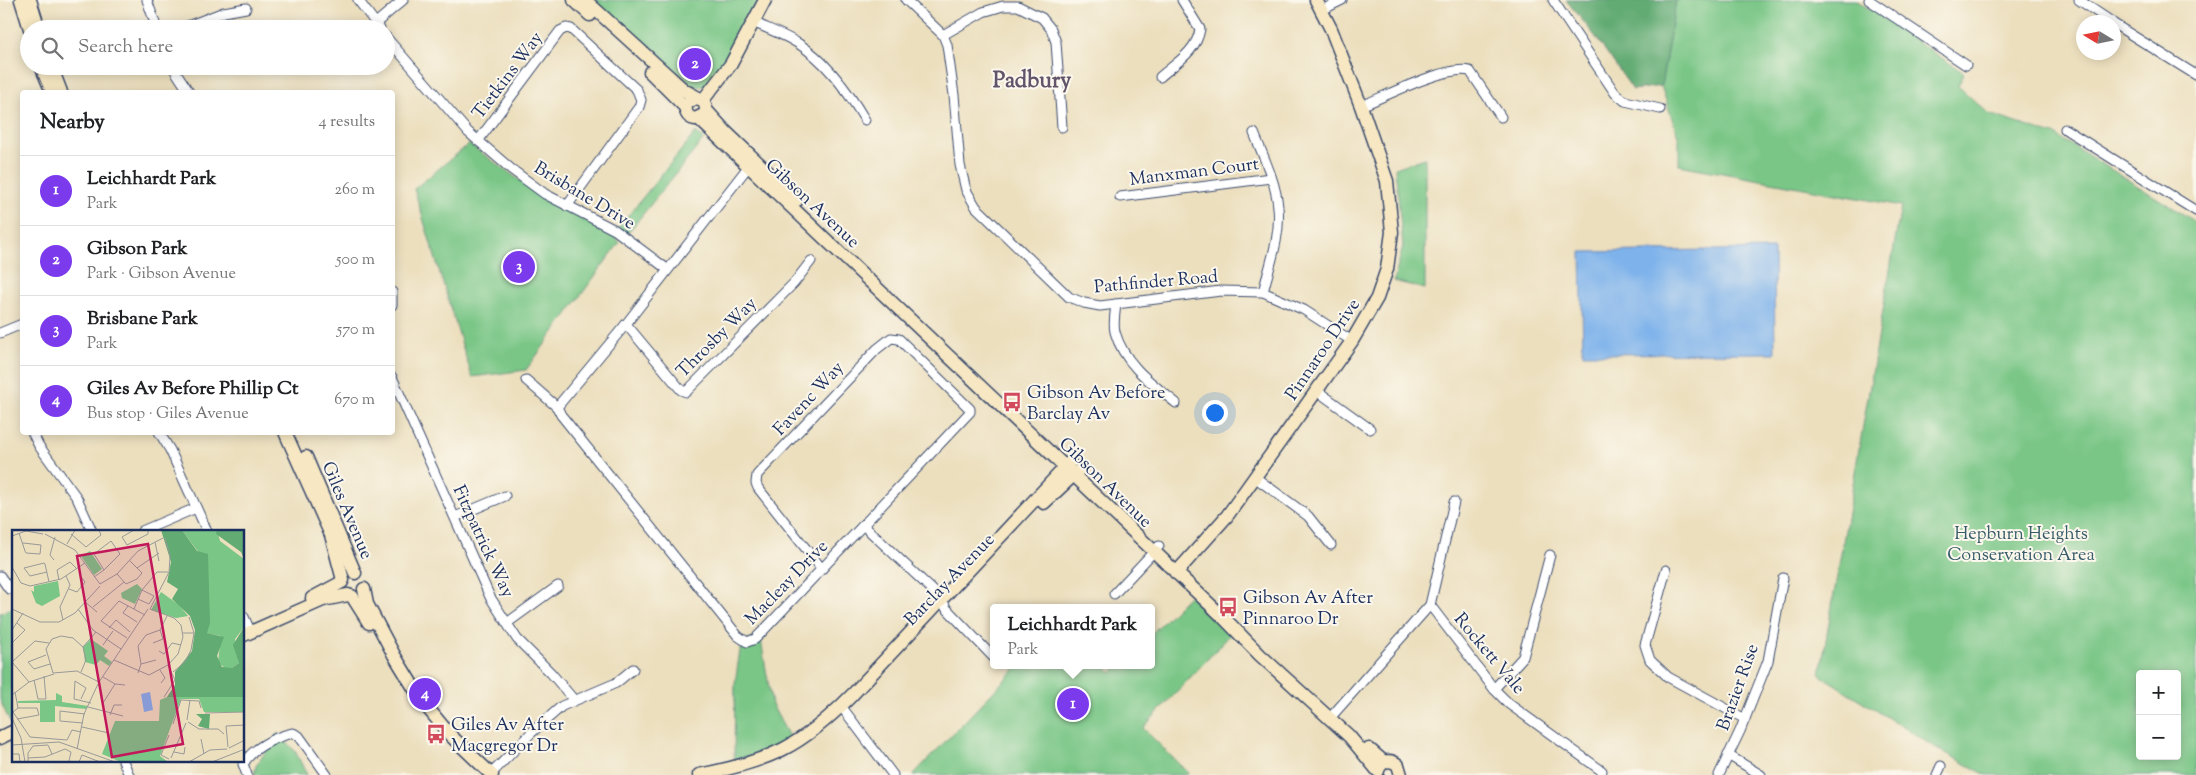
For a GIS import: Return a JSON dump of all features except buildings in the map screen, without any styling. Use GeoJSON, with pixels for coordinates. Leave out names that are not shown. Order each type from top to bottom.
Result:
{"type":"FeatureCollection","features":[{"type":"Feature","properties":{"kind":"street"},"geometry":{"type":"LineString","coordinates":[[21,0],[27,20]]}},
{"type":"Feature","properties":{"kind":"street"},"geometry":{"type":"LineString","coordinates":[[30,0],[36,20]]}},
{"type":"Feature","properties":{"kind":"street"},"geometry":{"type":"LineString","coordinates":[[147,0],[153,20]]}},
{"type":"Feature","properties":{"kind":"street"},"geometry":{"type":"LineString","coordinates":[[358,0],[373,20]]}},
{"type":"Feature","properties":{"kind":"street"},"geometry":{"type":"LineString","coordinates":[[384,20],[402,0]]}},
{"type":"Feature","properties":{"kind":"street"},"geometry":{"type":"LineString","coordinates":[[574,0],[679,98],[689,117],[701,107],[731,64],[765,0]]}},
{"type":"Feature","properties":{"kind":"street","name":"Gibson Avenue"},"geometry":{"type":"LineString","coordinates":[[585,0],[684,90],[726,132],[751,163],[841,240],[1072,469],[1331,716],[1379,771],[1395,762],[1400,768],[1401,775]]}},
{"type":"Feature","properties":{"kind":"street"},"geometry":{"type":"LineString","coordinates":[[906,0],[943,36],[983,12],[1003,6],[1018,6],[1042,18],[1051,28],[1056,42],[1062,127]]}},
{"type":"Feature","properties":{"kind":"street"},"geometry":{"type":"LineString","coordinates":[[1160,77],[1194,47],[1199,39],[1200,29],[1182,0]]}},
{"type":"Feature","properties":{"kind":"street"},"geometry":{"type":"LineString","coordinates":[[1319,5],[1342,0]]}},
{"type":"Feature","properties":{"kind":"street"},"geometry":{"type":"LineString","coordinates":[[1553,0],[1615,93],[1625,100],[1660,109]]}},
{"type":"Feature","properties":{"kind":"street"},"geometry":{"type":"LineString","coordinates":[[1869,0],[1966,65]]}},
{"type":"Feature","properties":{"kind":"street"},"geometry":{"type":"LineString","coordinates":[[2079,0],[2101,15]]}},
{"type":"Feature","properties":{"kind":"street","name":"Pinnaroo Drive"},"geometry":{"type":"LineString","coordinates":[[1179,570],[1227,516],[1256,478],[1352,341],[1377,298],[1387,269],[1392,232],[1387,181],[1361,106],[1319,5]]}},
{"type":"Feature","properties":{"kind":"street"},"geometry":{"type":"LineString","coordinates":[[203,20],[224,12],[246,8]]}},
{"type":"Feature","properties":{"kind":"street"},"geometry":{"type":"LineString","coordinates":[[753,22],[798,43],[808,51],[834,78],[865,120]]}},
{"type":"Feature","properties":{"kind":"street","name":"Tietkins Way"},"geometry":{"type":"LineString","coordinates":[[478,141],[560,31],[566,28],[571,29],[637,90],[641,100],[639,107],[566,206]]}},
{"type":"Feature","properties":{"kind":"street"},"geometry":{"type":"LineString","coordinates":[[2121,28],[2196,75]]}},
{"type":"Feature","properties":{"kind":"street","name":"Pathfinder Road"},"geometry":{"type":"LineString","coordinates":[[943,36],[951,65],[960,165],[966,190],[976,208],[1068,296],[1084,303],[1100,306],[1222,291],[1264,292],[1304,310],[1352,341]]}},
{"type":"Feature","properties":{"kind":"street","name":"Brisbane Drive"},"geometry":{"type":"LineString","coordinates":[[395,47],[478,141],[545,194],[615,230],[667,269]]}},
{"type":"Feature","properties":{"kind":"street"},"geometry":{"type":"LineString","coordinates":[[1361,106],[1441,74],[1462,69],[1470,71],[1501,117]]}},
{"type":"Feature","properties":{"kind":"street"},"geometry":{"type":"LineString","coordinates":[[45,75],[51,90]]}},
{"type":"Feature","properties":{"kind":"street"},"geometry":{"type":"LineString","coordinates":[[54,75],[60,90]]}},
{"type":"Feature","properties":{"kind":"street"},"geometry":{"type":"LineString","coordinates":[[178,75],[188,90]]}},
{"type":"Feature","properties":{"kind":"street"},"geometry":{"type":"LineString","coordinates":[[685,107],[689,100],[701,107]]}},
{"type":"Feature","properties":{"kind":"street"},"geometry":{"type":"LineString","coordinates":[[2065,129],[2196,211]]}},
{"type":"Feature","properties":{"kind":"street"},"geometry":{"type":"LineString","coordinates":[[1254,133],[1271,178],[1278,208],[1278,226],[1264,292]]}},
{"type":"Feature","properties":{"kind":"street"},"geometry":{"type":"LineString","coordinates":[[557,407],[626,324],[751,163]]}},
{"type":"Feature","properties":{"kind":"street","name":"Manxman Court"},"geometry":{"type":"LineString","coordinates":[[1120,197],[1271,178]]}},
{"type":"Feature","properties":{"kind":"street","name":"Throsby Way"},"geometry":{"type":"LineString","coordinates":[[626,324],[681,390],[686,392],[794,283],[812,261]]}},
{"type":"Feature","properties":{"kind":"street"},"geometry":{"type":"LineString","coordinates":[[1116,304],[1114,330],[1133,367],[1176,403]]}},
{"type":"Feature","properties":{"kind":"street"},"geometry":{"type":"LineString","coordinates":[[0,334],[20,325]]}},
{"type":"Feature","properties":{"kind":"street","name":"Favenc Way"},"geometry":{"type":"LineString","coordinates":[[822,569],[758,488],[756,483],[757,475],[877,349],[891,338],[898,340],[970,408]]}},
{"type":"Feature","properties":{"kind":"street","name":"Macleay Drive"},"geometry":{"type":"LineString","coordinates":[[526,380],[557,407],[560,415],[622,493],[738,636],[747,642],[760,634],[822,569],[970,412],[970,408]]}},
{"type":"Feature","properties":{"kind":"street","name":"Fitzpatrick Way"},"geometry":{"type":"LineString","coordinates":[[395,384],[490,597],[517,639],[551,673],[574,700]]}},
{"type":"Feature","properties":{"kind":"street"},"geometry":{"type":"LineString","coordinates":[[1316,390],[1370,429]]}},
{"type":"Feature","properties":{"kind":"street"},"geometry":{"type":"LineString","coordinates":[[34,435],[39,446],[77,498],[92,530]]}},
{"type":"Feature","properties":{"kind":"street"},"geometry":{"type":"LineString","coordinates":[[161,435],[170,450],[207,530]]}},
{"type":"Feature","properties":{"kind":"street","name":"Giles Avenue"},"geometry":{"type":"LineString","coordinates":[[286,435],[328,528],[343,581]]}},
{"type":"Feature","properties":{"kind":"street","name":"Giles Avenue"},"geometry":{"type":"LineString","coordinates":[[295,435],[321,487],[355,573]]}},
{"type":"Feature","properties":{"kind":"street","name":"Barclay Avenue"},"geometry":{"type":"LineString","coordinates":[[734,775],[764,767],[792,755],[819,736],[944,603],[1048,499],[1072,469]]}},
{"type":"Feature","properties":{"kind":"street"},"geometry":{"type":"LineString","coordinates":[[1256,478],[1308,516],[1331,545]]}},
{"type":"Feature","properties":{"kind":"street"},"geometry":{"type":"LineString","coordinates":[[455,517],[505,496]]}},
{"type":"Feature","properties":{"kind":"street"},"geometry":{"type":"LineString","coordinates":[[1331,716],[1430,605],[1454,502]]}},
{"type":"Feature","properties":{"kind":"street"},"geometry":{"type":"LineString","coordinates":[[144,530],[196,508]]}},
{"type":"Feature","properties":{"kind":"street"},"geometry":{"type":"LineString","coordinates":[[863,525],[944,603],[990,654]]}},
{"type":"Feature","properties":{"kind":"street"},"geometry":{"type":"LineString","coordinates":[[1114,594],[1156,549]]}},
{"type":"Feature","properties":{"kind":"street"},"geometry":{"type":"LineString","coordinates":[[1494,688],[1523,656],[1550,555]]}},
{"type":"Feature","properties":{"kind":"street"},"geometry":{"type":"LineString","coordinates":[[1666,570],[1645,645],[1650,660],[1668,677],[1745,719]]}},
{"type":"Feature","properties":{"kind":"street"},"geometry":{"type":"LineString","coordinates":[[246,628],[315,597],[343,581],[349,574],[355,573],[364,580],[367,604],[413,687],[450,735],[491,775],[562,706],[616,683],[633,670]]}},
{"type":"Feature","properties":{"kind":"street"},"geometry":{"type":"LineString","coordinates":[[0,576],[9,589],[12,589]]}},
{"type":"Feature","properties":{"kind":"street","name":"Brazier Rise"},"geometry":{"type":"LineString","coordinates":[[1718,775],[1745,719],[1768,660],[1783,578]]}},
{"type":"Feature","properties":{"kind":"street"},"geometry":{"type":"LineString","coordinates":[[343,581],[343,588],[367,620],[390,666],[415,704],[425,718],[480,775]]}},
{"type":"Feature","properties":{"kind":"street"},"geometry":{"type":"LineString","coordinates":[[507,624],[558,586]]}},
{"type":"Feature","properties":{"kind":"street"},"geometry":{"type":"LineString","coordinates":[[246,628],[323,600],[359,594],[364,589]]}},
{"type":"Feature","properties":{"kind":"street","name":"Rockett Vale"},"geometry":{"type":"LineString","coordinates":[[1430,605],[1494,688],[1509,704],[1602,771]]}},
{"type":"Feature","properties":{"kind":"street"},"geometry":{"type":"LineString","coordinates":[[843,709],[893,775]]}},
{"type":"Feature","properties":{"kind":"street","name":"Barclay Avenue"},"geometry":{"type":"LineString","coordinates":[[699,775],[717,773],[754,762],[786,749],[811,734],[843,709]]}},
{"type":"Feature","properties":{"kind":"street"},"geometry":{"type":"LineString","coordinates":[[0,738],[12,732]]}},
{"type":"Feature","properties":{"kind":"street"},"geometry":{"type":"LineString","coordinates":[[245,761],[263,744],[293,733],[299,736],[327,775]]}},
{"type":"Feature","properties":{"kind":"street"},"geometry":{"type":"LineString","coordinates":[[0,744],[12,738]]}},
{"type":"Feature","properties":{"kind":"street"},"geometry":{"type":"LineString","coordinates":[[1728,755],[1761,775]]}},
{"type":"Feature","properties":{"kind":"street"},"geometry":{"type":"LineString","coordinates":[[123,762],[129,775]]}},
{"type":"Feature","properties":{"kind":"street"},"geometry":{"type":"LineString","coordinates":[[244,762],[243,764],[247,775]]}},
{"type":"Feature","properties":{"kind":"street"},"geometry":{"type":"LineString","coordinates":[[1937,775],[1941,766]]}},
{"type":"Feature","properties":{"kind":"green space"},"geometry":{"type":"Polygon","coordinates":[[[591,0],[763,0],[739,42],[709,86],[692,87],[591,0]]]}},
{"type":"Feature","properties":{"kind":"green space"},"geometry":{"type":"Polygon","coordinates":[[[1566,0],[1676,0],[1661,86],[1633,90],[1595,36],[1566,0]]]}},
{"type":"Feature","properties":{"kind":"green space","name":"Hepburn Heights Conservation Area"},"geometry":{"type":"Polygon","coordinates":[[[1676,0],[1856,0],[1964,73],[1958,86],[1989,114],[2057,136],[2196,222],[2196,775],[1986,775],[1933,746],[1820,675],[1901,206],[1679,165],[1679,139],[1661,86],[1676,0]]]}},
{"type":"Feature","properties":{"kind":"green space"},"geometry":{"type":"Polygon","coordinates":[[[696,132],[704,139],[626,235],[618,228],[696,132]]]}},
{"type":"Feature","properties":{"kind":"green space"},"geometry":{"type":"Polygon","coordinates":[[[469,144],[542,196],[596,220],[620,242],[526,370],[472,377],[414,189],[469,144]]]}},
{"type":"Feature","properties":{"kind":"green space"},"geometry":{"type":"Polygon","coordinates":[[[1425,158],[1425,289],[1394,281],[1403,246],[1395,168],[1425,158]]]}},
{"type":"Feature","properties":{"kind":"green space"},"geometry":{"type":"Polygon","coordinates":[[[1190,595],[1231,634],[1143,728],[1188,773],[1187,775],[913,775],[1015,669],[1108,669],[1111,673],[1115,669],[1155,669],[1155,630],[1190,595]]]}},
{"type":"Feature","properties":{"kind":"green space"},"geometry":{"type":"Polygon","coordinates":[[[12,608],[12,727],[0,700],[0,613],[12,608]]]}},
{"type":"Feature","properties":{"kind":"green space"},"geometry":{"type":"Polygon","coordinates":[[[760,634],[772,705],[793,744],[734,763],[735,683],[741,644],[760,634]]]}},
{"type":"Feature","properties":{"kind":"green space"},"geometry":{"type":"Polygon","coordinates":[[[278,733],[295,751],[307,775],[254,775],[256,766],[278,733]]]}},
{"type":"Feature","properties":{"kind":"water"},"geometry":{"type":"Polygon","coordinates":[[[1774,249],[1775,353],[1583,354],[1581,252],[1774,249]]]}},
{"type":"Feature","properties":{"kind":"place","name":"Gibson Park"},"geometry":{"type":"Point","coordinates":[695,64]}},
{"type":"Feature","properties":{"kind":"place","name":"Brisbane Park"},"geometry":{"type":"Point","coordinates":[519,267]}},
{"type":"Feature","properties":{"kind":"place","name":"Gibson Av Before Barclay Av"},"geometry":{"type":"Point","coordinates":[1012,402]}},
{"type":"Feature","properties":{"kind":"place","name":"Gibson Av After Pinnaroo Dr"},"geometry":{"type":"Point","coordinates":[1228,607]}},
{"type":"Feature","properties":{"kind":"place","name":"Giles Av Before Phillip Ct"},"geometry":{"type":"Point","coordinates":[425,694]}},
{"type":"Feature","properties":{"kind":"place","name":"Leichhardt Park"},"geometry":{"type":"Point","coordinates":[1073,704]}},
{"type":"Feature","properties":{"kind":"place","name":"Giles Av After Macgregor Dr"},"geometry":{"type":"Point","coordinates":[436,734]}},
{"type":"Feature","properties":{"kind":"district","name":"Padbury"},"geometry":{"type":"Point","coordinates":[1032,79]}}]}
